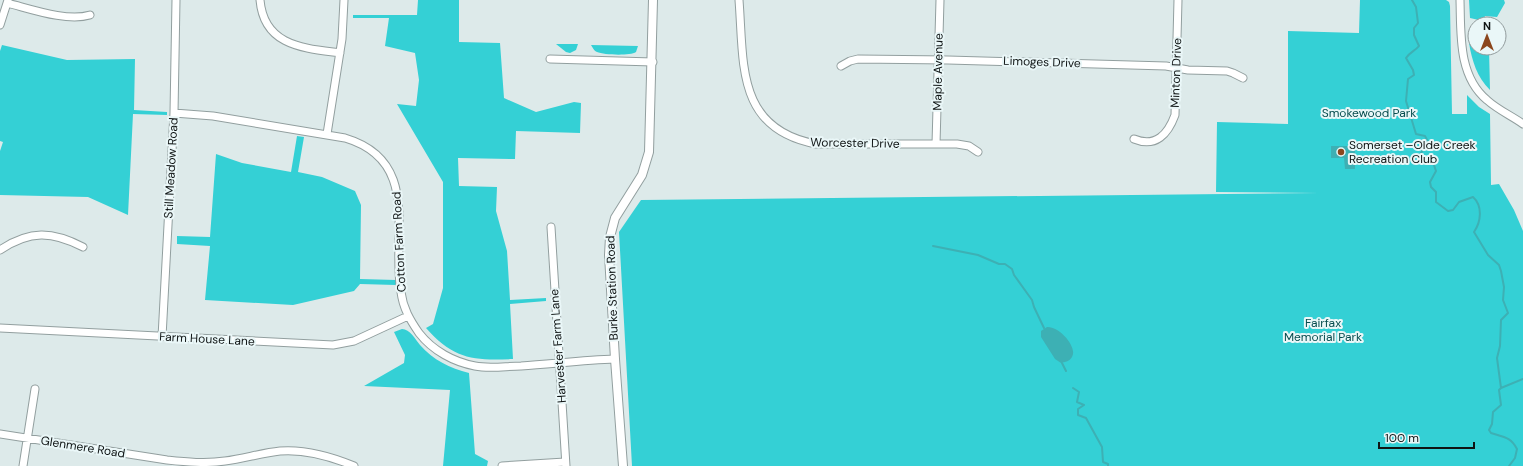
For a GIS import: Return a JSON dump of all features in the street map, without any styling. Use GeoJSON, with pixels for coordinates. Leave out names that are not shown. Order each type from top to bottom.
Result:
{"type":"FeatureCollection","features":[{"type":"Feature","properties":{"kind":"street","name":"Still Meadow Road"},"geometry":{"type":"LineString","coordinates":[[162,337],[174,113],[176,0]]}},
{"type":"Feature","properties":{"kind":"street"},"geometry":{"type":"LineString","coordinates":[[260,0],[265,21],[273,33],[278,37],[295,45],[340,53]]}},
{"type":"Feature","properties":{"kind":"street"},"geometry":{"type":"LineString","coordinates":[[326,134],[340,53],[344,21],[344,0]]}},
{"type":"Feature","properties":{"kind":"street","name":"Burke Station Road"},"geometry":{"type":"LineString","coordinates":[[623,466],[609,255],[610,237],[615,218],[642,175],[649,152],[653,62],[653,0]]}},
{"type":"Feature","properties":{"kind":"street","name":"Worcester Drive"},"geometry":{"type":"LineString","coordinates":[[739,0],[746,83],[752,100],[763,116],[781,132],[798,140],[816,144],[957,144],[969,146],[978,152]]}},
{"type":"Feature","properties":{"kind":"street","name":"Maple Avenue"},"geometry":{"type":"LineString","coordinates":[[936,144],[940,0]]}},
{"type":"Feature","properties":{"kind":"street","name":"Minton Drive"},"geometry":{"type":"LineString","coordinates":[[1134,139],[1145,142],[1155,140],[1164,135],[1172,123],[1176,106],[1178,0]]}},
{"type":"Feature","properties":{"kind":"street"},"geometry":{"type":"LineString","coordinates":[[1460,0],[1462,50],[1465,65],[1471,79],[1486,100],[1523,124]]}},
{"type":"Feature","properties":{"kind":"street"},"geometry":{"type":"LineString","coordinates":[[0,25],[8,2],[69,17],[80,18],[90,15]]}},
{"type":"Feature","properties":{"kind":"street"},"geometry":{"type":"LineString","coordinates":[[550,59],[653,62]]}},
{"type":"Feature","properties":{"kind":"street","name":"Limoges Drive"},"geometry":{"type":"LineString","coordinates":[[842,66],[850,61],[858,59],[1176,67],[1188,70],[1227,71],[1233,72],[1243,78]]}},
{"type":"Feature","properties":{"kind":"street","name":"Cotton Farm Road"},"geometry":{"type":"LineString","coordinates":[[174,113],[213,116],[326,134],[351,140],[368,148],[382,161],[393,178],[399,199],[400,283],[401,294],[408,316],[422,337],[433,347],[448,357],[464,364],[478,367],[615,359]]}},
{"type":"Feature","properties":{"kind":"street","name":"Harvester Farm Lane"},"geometry":{"type":"LineString","coordinates":[[551,227],[566,464]]}},
{"type":"Feature","properties":{"kind":"street"},"geometry":{"type":"LineString","coordinates":[[0,250],[22,238],[45,234],[68,239],[83,247]]}},
{"type":"Feature","properties":{"kind":"street","name":"Farm House Lane"},"geometry":{"type":"LineString","coordinates":[[0,328],[333,345],[354,341],[408,316]]}},
{"type":"Feature","properties":{"kind":"street"},"geometry":{"type":"LineString","coordinates":[[24,466],[35,389]]}},
{"type":"Feature","properties":{"kind":"street","name":"Glenmere Road"},"geometry":{"type":"LineString","coordinates":[[0,434],[156,459],[186,462],[224,461],[278,451],[304,451],[331,457],[354,466]]}},
{"type":"Feature","properties":{"kind":"street"},"geometry":{"type":"LineString","coordinates":[[502,466],[566,464]]}},
{"type":"Feature","properties":{"kind":"green space"},"geometry":{"type":"Polygon","coordinates":[[[418,0],[459,0],[459,42],[500,43],[504,98],[536,112],[574,102],[581,103],[580,133],[516,131],[515,159],[458,158],[459,186],[497,187],[496,211],[507,251],[510,300],[546,298],[546,301],[510,304],[513,359],[499,360],[465,356],[446,346],[426,328],[433,324],[443,288],[443,182],[397,104],[416,106],[419,80],[415,53],[385,46],[389,18],[353,18],[353,15],[417,15],[418,0]]]}},
{"type":"Feature","properties":{"kind":"green space","name":"Fairfax Memorial Park"},"geometry":{"type":"Polygon","coordinates":[[[1360,0],[1446,0],[1449,2],[1452,114],[1467,114],[1467,95],[1479,107],[1490,114],[1491,185],[1499,184],[1514,210],[1523,231],[1523,466],[632,466],[619,232],[641,200],[1319,193],[1216,192],[1217,122],[1288,124],[1288,31],[1359,33],[1360,0]]]}},
{"type":"Feature","properties":{"kind":"green space"},"geometry":{"type":"Polygon","coordinates":[[[1469,0],[1504,0],[1505,3],[1498,16],[1470,16],[1469,0]]]}},
{"type":"Feature","properties":{"kind":"green space"},"geometry":{"type":"Polygon","coordinates":[[[556,44],[578,44],[576,50],[570,53],[566,52],[556,44]]]}},
{"type":"Feature","properties":{"kind":"green space"},"geometry":{"type":"Polygon","coordinates":[[[2,45],[67,60],[135,59],[134,110],[167,112],[167,115],[133,114],[128,215],[88,197],[0,195],[0,151],[3,142],[0,141],[0,51],[2,45]]]}},
{"type":"Feature","properties":{"kind":"green space"},"geometry":{"type":"Polygon","coordinates":[[[591,45],[638,46],[636,52],[617,55],[597,52],[591,45]]]}},
{"type":"Feature","properties":{"kind":"green space"},"geometry":{"type":"Polygon","coordinates":[[[1472,56],[1489,56],[1490,90],[1485,85],[1476,68],[1472,56]]]}},
{"type":"Feature","properties":{"kind":"green space"},"geometry":{"type":"Polygon","coordinates":[[[297,136],[304,137],[298,172],[322,177],[355,191],[361,205],[360,279],[396,280],[396,285],[360,284],[354,291],[293,305],[205,300],[210,246],[177,244],[177,236],[210,237],[216,154],[242,163],[291,172],[297,136]]]}},
{"type":"Feature","properties":{"kind":"green space"},"geometry":{"type":"Polygon","coordinates":[[[402,329],[410,332],[420,345],[436,359],[455,369],[469,373],[475,454],[488,461],[487,466],[443,466],[450,390],[364,386],[404,363],[405,355],[394,332],[402,329]]]}},
{"type":"Feature","properties":{"kind":"shaded area"},"geometry":{"type":"Polygon","coordinates":[[[1331,146],[1355,146],[1355,169],[1345,169],[1344,158],[1331,158],[1331,146]]]}},
{"type":"Feature","properties":{"kind":"shaded area"},"geometry":{"type":"Polygon","coordinates":[[[1047,327],[1062,333],[1070,343],[1073,353],[1069,360],[1061,363],[1055,359],[1041,337],[1041,331],[1047,327]]]}},
{"type":"Feature","properties":{"kind":"waterway"},"geometry":{"type":"LineString","coordinates":[[1412,0],[1416,7],[1418,23],[1414,28],[1414,35],[1419,46],[1406,58],[1413,70],[1414,75],[1408,79],[1406,101],[1416,134],[1425,136],[1428,142],[1419,156],[1433,162],[1436,171],[1430,182],[1431,187],[1436,192],[1436,202],[1448,211],[1453,210],[1459,202],[1473,197],[1476,201],[1480,209],[1480,214],[1478,224],[1474,232],[1488,255],[1499,265],[1501,271],[1504,287],[1503,300],[1508,313],[1501,320],[1500,346],[1497,358],[1501,388],[1499,390],[1501,405],[1493,412],[1492,424],[1489,430],[1491,433],[1510,440],[1515,445],[1517,449],[1515,458],[1509,466]]}},
{"type":"Feature","properties":{"kind":"waterway"},"geometry":{"type":"LineString","coordinates":[[933,246],[978,255],[999,264],[1005,264],[1012,269],[1014,275],[1032,300],[1044,328]]}},
{"type":"Feature","properties":{"kind":"waterway"},"geometry":{"type":"LineString","coordinates":[[1062,363],[1066,371]]}},
{"type":"Feature","properties":{"kind":"waterway"},"geometry":{"type":"LineString","coordinates":[[1501,388],[1523,379]]}},
{"type":"Feature","properties":{"kind":"waterway"},"geometry":{"type":"LineString","coordinates":[[1073,388],[1079,392],[1077,402],[1084,405],[1078,409],[1078,415],[1086,418],[1102,447],[1103,462],[1108,464],[1108,466]]}},
{"type":"Feature","properties":{"kind":"place","name":"Somerset –Olde Creek Recreation Club"},"geometry":{"type":"Point","coordinates":[1341,152]}},
{"type":"Feature","properties":{"kind":"park label","name":"Smokewood Park"},"geometry":{"type":"Point","coordinates":[1369,113]}}]}
